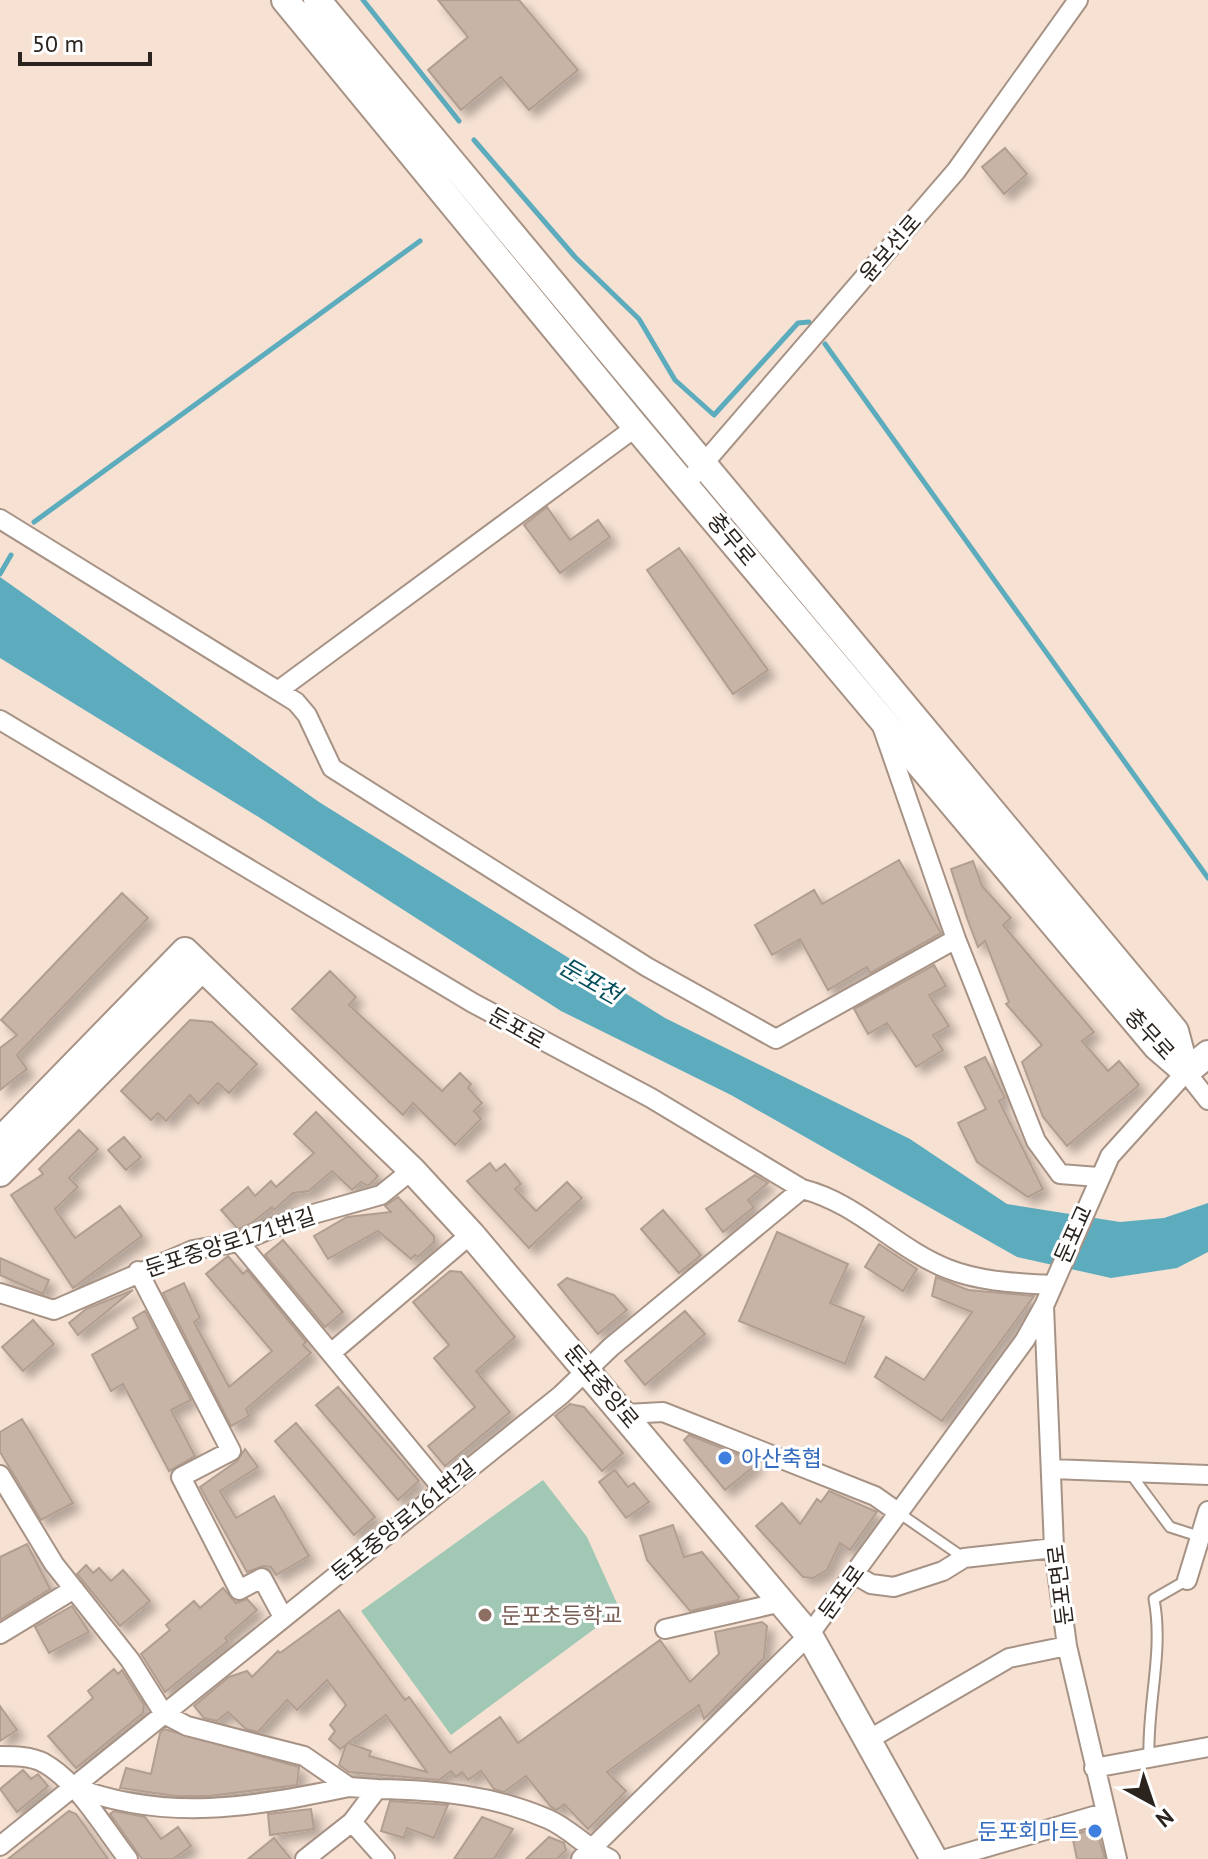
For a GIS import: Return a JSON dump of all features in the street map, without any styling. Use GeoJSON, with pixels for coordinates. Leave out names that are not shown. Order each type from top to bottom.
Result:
{"type":"FeatureCollection","features":[{"type":"Feature","properties":{"kind":"street","name":"충무로"},"geometry":{"type":"LineString","coordinates":[[285,0],[636,427],[1157,1047],[1186,1072],[1208,1100]]}},
{"type":"Feature","properties":{"kind":"street","name":"충무로"},"geometry":{"type":"LineString","coordinates":[[317,0],[1175,1031],[1186,1072]]}},
{"type":"Feature","properties":{"kind":"street","name":"윤보선로"},"geometry":{"type":"LineString","coordinates":[[686,484],[956,171],[1078,0]]}},
{"type":"Feature","properties":{"kind":"street"},"geometry":{"type":"LineString","coordinates":[[279,690],[636,427]]}},
{"type":"Feature","properties":{"kind":"street"},"geometry":{"type":"LineString","coordinates":[[0,519],[279,690],[307,715],[332,768],[647,967],[776,1039],[956,939]]}},
{"type":"Feature","properties":{"kind":"street"},"geometry":{"type":"LineString","coordinates":[[877,712],[956,939],[1036,1141],[1060,1174],[1095,1184]]}},
{"type":"Feature","properties":{"kind":"street","name":"둔포로"},"geometry":{"type":"LineString","coordinates":[[0,720],[473,1003],[651,1098],[802,1189],[827,1195],[856,1210],[908,1248],[947,1269],[975,1278],[1053,1281],[1044,1306],[1025,1340],[809,1635],[585,1855]]}},
{"type":"Feature","properties":{"kind":"street"},"geometry":{"type":"LineString","coordinates":[[0,1141],[185,951],[202,968],[0,1173]]}},
{"type":"Feature","properties":{"kind":"street","name":"둔포중앙로"},"geometry":{"type":"LineString","coordinates":[[202,968],[412,1170],[471,1234],[589,1369],[782,1602],[809,1635],[934,1859]]}},
{"type":"Feature","properties":{"kind":"street"},"geometry":{"type":"LineString","coordinates":[[1186,1072],[1208,1054]]}},
{"type":"Feature","properties":{"kind":"street","name":"둔포교"},"geometry":{"type":"LineString","coordinates":[[1053,1281],[1110,1156],[1186,1072]]}},
{"type":"Feature","properties":{"kind":"street","name":"둔포중앙로171번길"},"geometry":{"type":"LineString","coordinates":[[0,1293],[54,1310],[138,1271],[193,1250],[239,1242],[292,1220],[381,1195],[412,1170]]}},
{"type":"Feature","properties":{"kind":"street","name":"둔포중앙로161번길"},"geometry":{"type":"LineString","coordinates":[[0,1846],[561,1395],[802,1189]]}},
{"type":"Feature","properties":{"kind":"street"},"geometry":{"type":"LineString","coordinates":[[331,1353],[471,1234]]}},
{"type":"Feature","properties":{"kind":"street"},"geometry":{"type":"LineString","coordinates":[[239,1242],[442,1488]]}},
{"type":"Feature","properties":{"kind":"street"},"geometry":{"type":"LineString","coordinates":[[138,1271],[231,1451],[181,1477],[239,1590],[262,1578],[283,1617]]}},
{"type":"Feature","properties":{"kind":"street","name":"둔포면로"},"geometry":{"type":"LineString","coordinates":[[1044,1306],[1054,1548],[1067,1646],[1117,1859]]}},
{"type":"Feature","properties":{"kind":"street"},"geometry":{"type":"LineString","coordinates":[[626,1414],[663,1412],[875,1496],[899,1513]]}},
{"type":"Feature","properties":{"kind":"street"},"geometry":{"type":"LineString","coordinates":[[1052,1469],[1208,1475]]}},
{"type":"Feature","properties":{"kind":"street"},"geometry":{"type":"LineString","coordinates":[[0,1475],[54,1564],[130,1660],[164,1714],[187,1726],[304,1756],[349,1787]]}},
{"type":"Feature","properties":{"kind":"street"},"geometry":{"type":"LineString","coordinates":[[1187,1580],[1208,1511]]}},
{"type":"Feature","properties":{"kind":"street"},"geometry":{"type":"LineString","coordinates":[[854,1574],[871,1584],[894,1587],[943,1571],[964,1558],[1054,1548]]}},
{"type":"Feature","properties":{"kind":"street"},"geometry":{"type":"LineString","coordinates":[[0,1634],[74,1589]]}},
{"type":"Feature","properties":{"kind":"street"},"geometry":{"type":"LineString","coordinates":[[665,1629],[782,1602]]}},
{"type":"Feature","properties":{"kind":"street"},"geometry":{"type":"LineString","coordinates":[[868,1740],[1009,1658],[1067,1646]]}},
{"type":"Feature","properties":{"kind":"street"},"geometry":{"type":"LineString","coordinates":[[1094,1768],[1208,1747]]}},
{"type":"Feature","properties":{"kind":"street"},"geometry":{"type":"LineString","coordinates":[[0,1756],[23,1756],[43,1763],[71,1786],[128,1859]]}},
{"type":"Feature","properties":{"kind":"street"},"geometry":{"type":"LineString","coordinates":[[71,1786],[107,1800],[156,1809],[253,1806],[349,1787],[440,1790],[485,1799],[550,1820],[585,1855],[610,1859]]}},
{"type":"Feature","properties":{"kind":"street"},"geometry":{"type":"LineString","coordinates":[[305,1859],[352,1822],[377,1789]]}},
{"type":"Feature","properties":{"kind":"street"},"geometry":{"type":"LineString","coordinates":[[946,1859],[1104,1813]]}},
{"type":"Feature","properties":{"kind":"street"},"geometry":{"type":"LineString","coordinates":[[352,1822],[385,1859]]}},
{"type":"Feature","properties":{"kind":"lane"},"geometry":{"type":"LineString","coordinates":[[1129,1472],[1170,1527],[1198,1536]]}},
{"type":"Feature","properties":{"kind":"lane"},"geometry":{"type":"LineString","coordinates":[[899,1513],[964,1558]]}},
{"type":"Feature","properties":{"kind":"lane"},"geometry":{"type":"LineString","coordinates":[[1149,1758],[1148,1721],[1160,1632],[1154,1599],[1187,1580]]}},
{"type":"Feature","properties":{"kind":"green space"},"geometry":{"type":"Polygon","coordinates":[[[543,1480],[587,1537],[620,1610],[451,1735],[361,1611],[543,1480]]]}},
{"type":"Feature","properties":{"kind":"water","name":"둔포천"},"geometry":{"type":"Polygon","coordinates":[[[0,577],[319,802],[665,1018],[910,1139],[1007,1204],[1120,1222],[1164,1218],[1208,1203],[1208,1252],[1177,1268],[1111,1278],[1017,1257],[731,1095],[561,1011],[257,816],[0,658],[0,577]]]}},
{"type":"Feature","properties":{"kind":"building"},"geometry":{"type":"Polygon","coordinates":[[[438,0],[519,0],[578,70],[529,110],[501,77],[461,110],[428,70],[468,37],[438,0]]]}},
{"type":"Feature","properties":{"kind":"building"},"geometry":{"type":"Polygon","coordinates":[[[1005,148],[1027,174],[1004,194],[982,167],[1005,148]]]}},
{"type":"Feature","properties":{"kind":"building"},"geometry":{"type":"Polygon","coordinates":[[[547,507],[570,540],[598,520],[610,537],[560,573],[524,525],[547,507]]]}},
{"type":"Feature","properties":{"kind":"building"},"geometry":{"type":"Polygon","coordinates":[[[679,548],[768,670],[733,694],[647,570],[679,548]]]}},
{"type":"Feature","properties":{"kind":"building"},"geometry":{"type":"Polygon","coordinates":[[[899,860],[941,933],[870,973],[867,967],[828,990],[800,939],[772,955],[755,925],[814,890],[822,904],[899,860]]]}},
{"type":"Feature","properties":{"kind":"building"},"geometry":{"type":"Polygon","coordinates":[[[973,861],[982,886],[1011,918],[1003,925],[1094,1032],[1082,1041],[1108,1071],[1119,1061],[1139,1085],[1067,1146],[1043,1117],[1022,1062],[1042,1045],[1006,1004],[1009,1002],[985,941],[978,947],[967,918],[951,869],[973,861]]]}},
{"type":"Feature","properties":{"kind":"building"},"geometry":{"type":"Polygon","coordinates":[[[122,893],[148,918],[17,1055],[27,1069],[0,1090],[0,1048],[17,1035],[1,1020],[122,893]]]}},
{"type":"Feature","properties":{"kind":"building"},"geometry":{"type":"Polygon","coordinates":[[[934,965],[946,986],[929,995],[949,1026],[933,1035],[943,1050],[916,1067],[887,1023],[868,1034],[854,1009],[934,965]]]}},
{"type":"Feature","properties":{"kind":"building"},"geometry":{"type":"Polygon","coordinates":[[[330,971],[356,997],[349,1005],[442,1091],[460,1073],[471,1084],[468,1088],[482,1103],[474,1111],[481,1119],[455,1145],[413,1103],[403,1115],[292,1009],[330,971]]]}},
{"type":"Feature","properties":{"kind":"building"},"geometry":{"type":"Polygon","coordinates":[[[190,1020],[212,1022],[257,1064],[229,1093],[218,1083],[198,1104],[190,1095],[166,1121],[158,1113],[151,1120],[121,1091],[190,1020]]]}},
{"type":"Feature","properties":{"kind":"building"},"geometry":{"type":"Polygon","coordinates":[[[985,1057],[1005,1098],[999,1101],[1043,1189],[1028,1197],[977,1162],[958,1123],[986,1109],[965,1067],[985,1057]]]}},
{"type":"Feature","properties":{"kind":"building"},"geometry":{"type":"Polygon","coordinates":[[[316,1112],[378,1176],[368,1186],[361,1182],[352,1190],[332,1171],[309,1191],[293,1193],[274,1210],[272,1207],[252,1223],[238,1229],[221,1210],[248,1187],[255,1196],[271,1181],[276,1187],[314,1153],[294,1134],[316,1112]]]}},
{"type":"Feature","properties":{"kind":"building"},"geometry":{"type":"Polygon","coordinates":[[[79,1130],[98,1149],[69,1178],[78,1187],[55,1209],[75,1238],[120,1206],[142,1236],[73,1288],[11,1195],[43,1174],[39,1169],[79,1130]]]}},
{"type":"Feature","properties":{"kind":"building"},"geometry":{"type":"Polygon","coordinates":[[[124,1137],[141,1157],[126,1170],[108,1150],[124,1137]]]}},
{"type":"Feature","properties":{"kind":"building"},"geometry":{"type":"Polygon","coordinates":[[[490,1163],[496,1171],[505,1164],[521,1184],[515,1189],[536,1211],[567,1182],[582,1198],[529,1248],[467,1181],[490,1163]]]}},
{"type":"Feature","properties":{"kind":"building"},"geometry":{"type":"Polygon","coordinates":[[[755,1175],[768,1183],[748,1200],[754,1207],[723,1232],[706,1209],[755,1175]]]}},
{"type":"Feature","properties":{"kind":"building"},"geometry":{"type":"Polygon","coordinates":[[[398,1197],[434,1236],[434,1242],[418,1257],[415,1255],[411,1259],[378,1231],[328,1259],[314,1236],[347,1217],[391,1212],[385,1206],[398,1197]]]}},
{"type":"Feature","properties":{"kind":"building"},"geometry":{"type":"Polygon","coordinates":[[[663,1210],[701,1255],[679,1273],[641,1229],[663,1210]]]}},
{"type":"Feature","properties":{"kind":"building"},"geometry":{"type":"Polygon","coordinates":[[[777,1232],[848,1264],[830,1303],[864,1317],[845,1364],[739,1321],[777,1232]]]}},
{"type":"Feature","properties":{"kind":"building"},"geometry":{"type":"Polygon","coordinates":[[[283,1240],[343,1312],[325,1327],[265,1255],[283,1240]]]}},
{"type":"Feature","properties":{"kind":"building"},"geometry":{"type":"Polygon","coordinates":[[[879,1244],[917,1269],[903,1291],[865,1267],[879,1244]]]}},
{"type":"Feature","properties":{"kind":"building"},"geometry":{"type":"Polygon","coordinates":[[[228,1256],[243,1274],[247,1270],[306,1342],[303,1345],[311,1353],[246,1409],[249,1416],[231,1426],[163,1293],[184,1283],[200,1318],[194,1322],[229,1387],[272,1351],[206,1274],[228,1256]]]}},
{"type":"Feature","properties":{"kind":"building"},"geometry":{"type":"Polygon","coordinates":[[[0,1258],[49,1280],[43,1294],[0,1275],[0,1258]]]}},
{"type":"Feature","properties":{"kind":"building"},"geometry":{"type":"Polygon","coordinates":[[[450,1271],[461,1272],[515,1337],[476,1371],[510,1412],[445,1466],[428,1446],[475,1407],[434,1358],[449,1345],[413,1302],[450,1271]]]}},
{"type":"Feature","properties":{"kind":"building"},"geometry":{"type":"Polygon","coordinates":[[[936,1277],[968,1290],[1034,1296],[942,1421],[875,1377],[886,1357],[924,1380],[972,1312],[932,1296],[936,1277]]]}},
{"type":"Feature","properties":{"kind":"building"},"geometry":{"type":"Polygon","coordinates":[[[567,1278],[614,1295],[627,1310],[598,1334],[558,1285],[567,1278]]]}},
{"type":"Feature","properties":{"kind":"building"},"geometry":{"type":"Polygon","coordinates":[[[133,1290],[78,1335],[69,1323],[86,1309],[133,1290]]]}},
{"type":"Feature","properties":{"kind":"building"},"geometry":{"type":"Polygon","coordinates":[[[145,1311],[191,1400],[171,1410],[195,1456],[169,1471],[123,1384],[111,1391],[92,1355],[138,1328],[133,1318],[145,1311]]]}},
{"type":"Feature","properties":{"kind":"building"},"geometry":{"type":"Polygon","coordinates":[[[685,1311],[705,1334],[645,1385],[625,1361],[685,1311]]]}},
{"type":"Feature","properties":{"kind":"building"},"geometry":{"type":"Polygon","coordinates":[[[33,1320],[54,1344],[23,1371],[2,1347],[33,1320]]]}},
{"type":"Feature","properties":{"kind":"building"},"geometry":{"type":"Polygon","coordinates":[[[338,1387],[419,1481],[398,1500],[316,1405],[338,1387]]]}},
{"type":"Feature","properties":{"kind":"building"},"geometry":{"type":"Polygon","coordinates":[[[570,1404],[584,1407],[623,1453],[602,1471],[555,1416],[570,1404]]]}},
{"type":"Feature","properties":{"kind":"building"},"geometry":{"type":"Polygon","coordinates":[[[22,1419],[73,1503],[41,1520],[0,1452],[0,1432],[22,1419]]]}},
{"type":"Feature","properties":{"kind":"building"},"geometry":{"type":"Polygon","coordinates":[[[296,1423],[375,1517],[354,1535],[275,1441],[296,1423]]]}},
{"type":"Feature","properties":{"kind":"building","name":"아산축협"},"geometry":{"type":"Polygon","coordinates":[[[689,1435],[757,1464],[725,1490],[684,1440],[689,1435]]]}},
{"type":"Feature","properties":{"kind":"building"},"geometry":{"type":"Polygon","coordinates":[[[245,1449],[258,1467],[220,1491],[236,1518],[274,1496],[309,1556],[276,1575],[271,1567],[263,1566],[247,1572],[200,1487],[237,1461],[245,1449]]]}},
{"type":"Feature","properties":{"kind":"building"},"geometry":{"type":"Polygon","coordinates":[[[615,1470],[628,1487],[634,1483],[649,1502],[626,1518],[599,1482],[615,1470]]]}},
{"type":"Feature","properties":{"kind":"building"},"geometry":{"type":"Polygon","coordinates":[[[829,1491],[877,1512],[850,1550],[840,1543],[827,1570],[813,1578],[803,1577],[756,1526],[782,1503],[800,1524],[817,1499],[821,1502],[829,1491]]]}},
{"type":"Feature","properties":{"kind":"building"},"geometry":{"type":"Polygon","coordinates":[[[673,1525],[684,1557],[702,1552],[739,1597],[738,1600],[690,1611],[647,1560],[640,1536],[673,1525]]]}},
{"type":"Feature","properties":{"kind":"building"},"geometry":{"type":"Polygon","coordinates":[[[27,1544],[50,1589],[0,1620],[0,1557],[27,1544]]]}},
{"type":"Feature","properties":{"kind":"building"},"geometry":{"type":"Polygon","coordinates":[[[86,1565],[93,1573],[99,1568],[111,1581],[123,1570],[150,1601],[120,1626],[77,1574],[86,1565]]]}},
{"type":"Feature","properties":{"kind":"building"},"geometry":{"type":"Polygon","coordinates":[[[223,1588],[236,1603],[247,1599],[257,1610],[225,1638],[228,1641],[165,1692],[141,1654],[170,1630],[166,1625],[194,1601],[200,1608],[223,1588]]]}},
{"type":"Feature","properties":{"kind":"building"},"geometry":{"type":"Polygon","coordinates":[[[72,1606],[89,1632],[49,1653],[35,1627],[72,1606]]]}},
{"type":"Feature","properties":{"kind":"building"},"geometry":{"type":"Polygon","coordinates":[[[339,1610],[405,1700],[409,1697],[450,1753],[500,1717],[518,1743],[660,1640],[690,1682],[719,1654],[715,1632],[762,1622],[767,1626],[764,1658],[704,1719],[699,1705],[607,1772],[626,1791],[588,1829],[564,1804],[557,1810],[551,1807],[526,1776],[504,1792],[494,1789],[481,1771],[468,1780],[462,1772],[456,1777],[451,1771],[439,1780],[349,1772],[339,1765],[346,1745],[340,1749],[329,1739],[335,1731],[330,1725],[346,1705],[327,1680],[297,1710],[287,1700],[258,1732],[246,1729],[228,1712],[217,1721],[204,1718],[194,1706],[229,1677],[247,1671],[252,1677],[278,1651],[280,1653],[339,1610]],[[386,1715],[348,1743],[371,1751],[369,1756],[427,1772],[386,1715]]]}},
{"type":"Feature","properties":{"kind":"building"},"geometry":{"type":"Polygon","coordinates":[[[114,1669],[118,1674],[122,1670],[144,1705],[143,1713],[76,1768],[48,1736],[93,1698],[88,1691],[114,1669]]]}},
{"type":"Feature","properties":{"kind":"building"},"geometry":{"type":"Polygon","coordinates":[[[0,1706],[17,1730],[0,1741],[0,1706]]]}},
{"type":"Feature","properties":{"kind":"building"},"geometry":{"type":"Polygon","coordinates":[[[164,1729],[299,1767],[297,1785],[209,1796],[176,1796],[120,1788],[126,1768],[151,1774],[160,1733],[164,1729]]]}},
{"type":"Feature","properties":{"kind":"building"},"geometry":{"type":"Polygon","coordinates":[[[23,1770],[31,1779],[38,1774],[48,1786],[17,1812],[0,1789],[23,1770]]]}},
{"type":"Feature","properties":{"kind":"building"},"geometry":{"type":"Polygon","coordinates":[[[390,1801],[448,1805],[434,1838],[407,1828],[404,1838],[381,1831],[390,1801]]]}},
{"type":"Feature","properties":{"kind":"building"},"geometry":{"type":"Polygon","coordinates":[[[311,1809],[314,1829],[270,1835],[268,1814],[311,1809]]]}},
{"type":"Feature","properties":{"kind":"building"},"geometry":{"type":"Polygon","coordinates":[[[69,1811],[76,1814],[108,1859],[8,1859],[69,1811]]]}},
{"type":"Feature","properties":{"kind":"building"},"geometry":{"type":"Polygon","coordinates":[[[114,1811],[145,1817],[161,1839],[178,1827],[191,1846],[173,1859],[142,1859],[110,1814],[114,1811]]]}},
{"type":"Feature","properties":{"kind":"building"},"geometry":{"type":"Polygon","coordinates":[[[482,1817],[513,1829],[494,1859],[454,1859],[482,1817]]]}},
{"type":"Feature","properties":{"kind":"building"},"geometry":{"type":"Polygon","coordinates":[[[1096,1828],[1105,1859],[1077,1859],[1072,1835],[1096,1828]]]}},
{"type":"Feature","properties":{"kind":"building"},"geometry":{"type":"Polygon","coordinates":[[[549,1837],[564,1843],[566,1850],[557,1859],[526,1859],[549,1837]]]}},
{"type":"Feature","properties":{"kind":"building"},"geometry":{"type":"Polygon","coordinates":[[[274,1838],[291,1859],[248,1859],[274,1838]]]}},
{"type":"Feature","properties":{"kind":"waterway"},"geometry":{"type":"LineString","coordinates":[[363,0],[459,121]]}},
{"type":"Feature","properties":{"kind":"waterway"},"geometry":{"type":"LineString","coordinates":[[474,140],[575,257],[639,319],[675,380],[714,415],[798,323],[809,322]]}},
{"type":"Feature","properties":{"kind":"waterway"},"geometry":{"type":"LineString","coordinates":[[34,522],[420,241]]}},
{"type":"Feature","properties":{"kind":"waterway"},"geometry":{"type":"LineString","coordinates":[[825,344],[1208,878]]}},
{"type":"Feature","properties":{"kind":"waterway"},"geometry":{"type":"LineString","coordinates":[[0,574],[11,555]]}},
{"type":"Feature","properties":{"kind":"place","name":"아산축협"},"geometry":{"type":"Point","coordinates":[725,1458]}},
{"type":"Feature","properties":{"kind":"place","name":"둔포초등학교"},"geometry":{"type":"Point","coordinates":[485,1615]}},
{"type":"Feature","properties":{"kind":"place","name":"둔포회마트"},"geometry":{"type":"Point","coordinates":[1095,1831]}}]}
